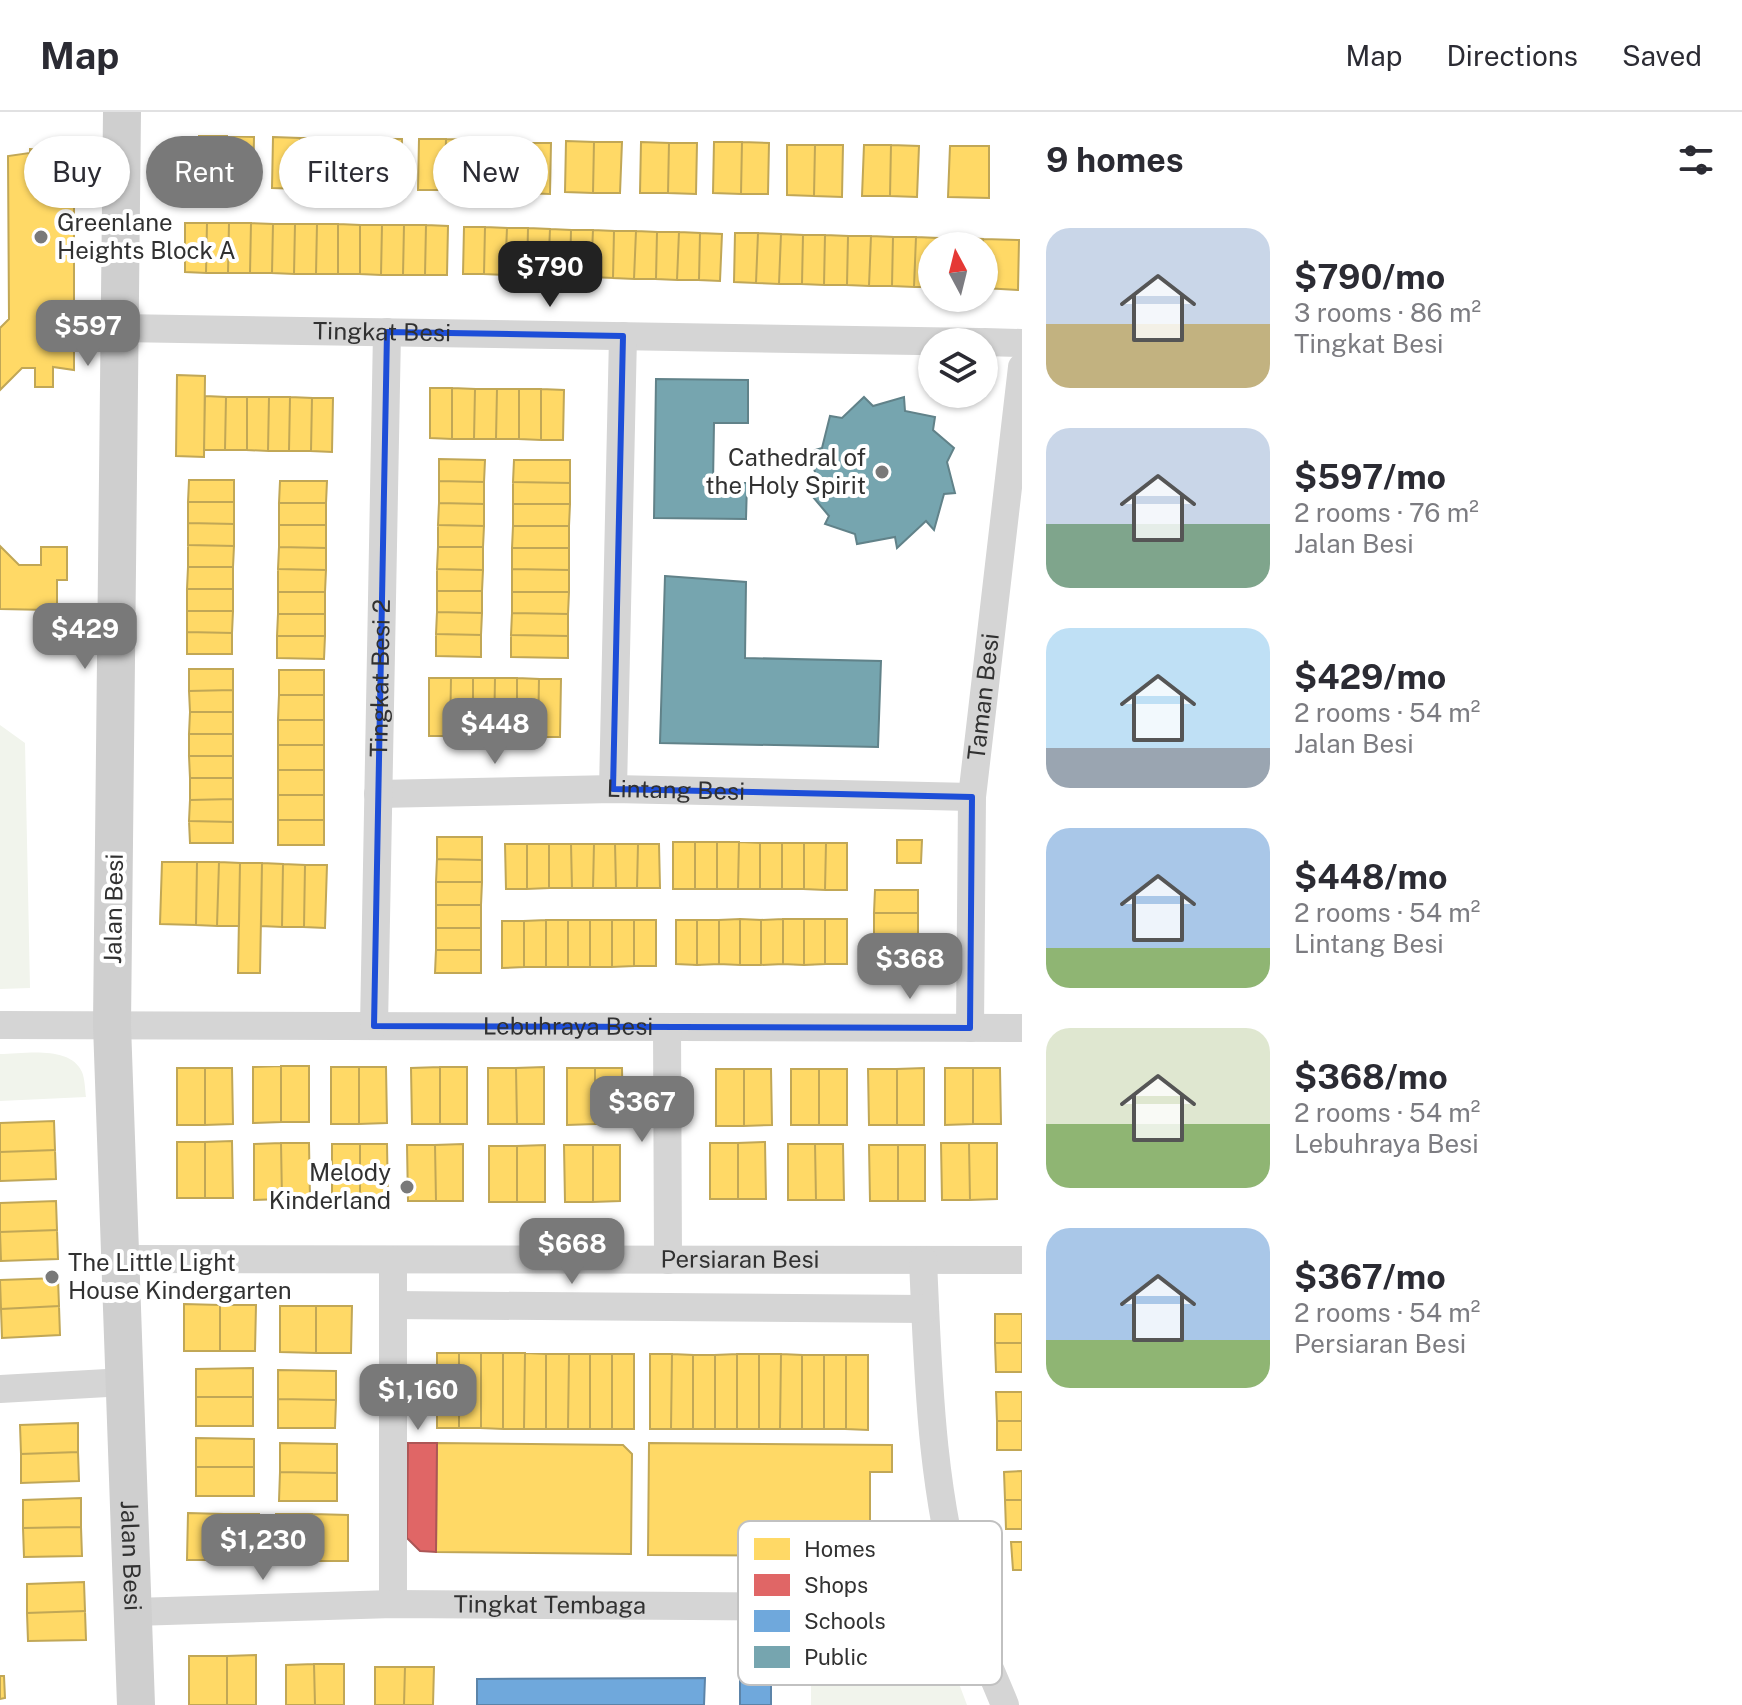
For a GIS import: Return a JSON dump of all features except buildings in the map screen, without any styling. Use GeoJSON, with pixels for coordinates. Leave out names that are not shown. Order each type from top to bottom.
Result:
{"type":"FeatureCollection","features":[{"type":"Feature","properties":{"kind":"street","name":"Jalan Besi"},"geometry":{"type":"LineString","coordinates":[[122,112],[112,1025],[136,1705]]}},
{"type":"Feature","properties":{"kind":"street","name":"Tingkat Besi"},"geometry":{"type":"LineString","coordinates":[[120,328],[918,341]]}},
{"type":"Feature","properties":{"kind":"street","name":"Tingkat Besi 2"},"geometry":{"type":"LineString","coordinates":[[374,1026],[387,332]]}},
{"type":"Feature","properties":{"kind":"street"},"geometry":{"type":"LineString","coordinates":[[613,789],[623,336]]}},
{"type":"Feature","properties":{"kind":"street","name":"Tingkat Besi"},"geometry":{"type":"LineString","coordinates":[[998,342],[1022,343]]}},
{"type":"Feature","properties":{"kind":"street","name":"Taman Besi"},"geometry":{"type":"LineString","coordinates":[[970,1028],[972,797],[1022,367]]}},
{"type":"Feature","properties":{"kind":"street","name":"Lintang Besi"},"geometry":{"type":"LineString","coordinates":[[378,794],[613,789],[972,797]]}},
{"type":"Feature","properties":{"kind":"street","name":"Lebuhraya Besi"},"geometry":{"type":"LineString","coordinates":[[0,1025],[1022,1028]]}},
{"type":"Feature","properties":{"kind":"street"},"geometry":{"type":"LineString","coordinates":[[667,1027],[668,1260]]}},
{"type":"Feature","properties":{"kind":"street","name":"Persiaran Besi"},"geometry":{"type":"LineString","coordinates":[[122,1259],[1022,1260]]}},
{"type":"Feature","properties":{"kind":"street"},"geometry":{"type":"LineString","coordinates":[[393,1260],[393,1604]]}},
{"type":"Feature","properties":{"kind":"street"},"geometry":{"type":"LineString","coordinates":[[923,1260],[934,1439],[950,1521]]}},
{"type":"Feature","properties":{"kind":"street"},"geometry":{"type":"LineString","coordinates":[[393,1305],[925,1309]]}},
{"type":"Feature","properties":{"kind":"street"},"geometry":{"type":"LineString","coordinates":[[0,1389],[125,1382]]}},
{"type":"Feature","properties":{"kind":"street","name":"Tingkat Tembaga"},"geometry":{"type":"LineString","coordinates":[[134,1612],[393,1604],[738,1606]]}},
{"type":"Feature","properties":{"kind":"street"},"geometry":{"type":"LineString","coordinates":[[997,1685],[1005,1705]]}},
{"type":"Feature","properties":{"kind":"highlighted area"},"geometry":{"type":"Polygon","coordinates":[[[387,332],[623,336],[613,789],[972,797],[970,1028],[374,1026],[387,332]]]}},
{"type":"Feature","properties":{"kind":"shaded area"},"geometry":{"type":"Polygon","coordinates":[[[0,725],[25,743],[30,988],[0,989],[0,725]]]}},
{"type":"Feature","properties":{"kind":"shaded area"},"geometry":{"type":"Polygon","coordinates":[[[46,1053],[68,1058],[82,1072],[86,1097],[0,1101],[0,1054],[46,1053]]]}},
{"type":"Feature","properties":{"kind":"shaded area"},"geometry":{"type":"Polygon","coordinates":[[[811,1685],[960,1685],[967,1705],[811,1705],[811,1685]]]}},
{"type":"Feature","properties":{"kind":"place","name":"Greenlane Heights Block A"},"geometry":{"type":"Point","coordinates":[41,237]}},
{"type":"Feature","properties":{"kind":"place","name":"Cathedral of the Holy Spirit"},"geometry":{"type":"Point","coordinates":[882,472]}},
{"type":"Feature","properties":{"kind":"place","name":"Melody Kinderland"},"geometry":{"type":"Point","coordinates":[407,1187]}},
{"type":"Feature","properties":{"kind":"place","name":"The Little Light House Kindergarten"},"geometry":{"type":"Point","coordinates":[52,1277]}}]}
